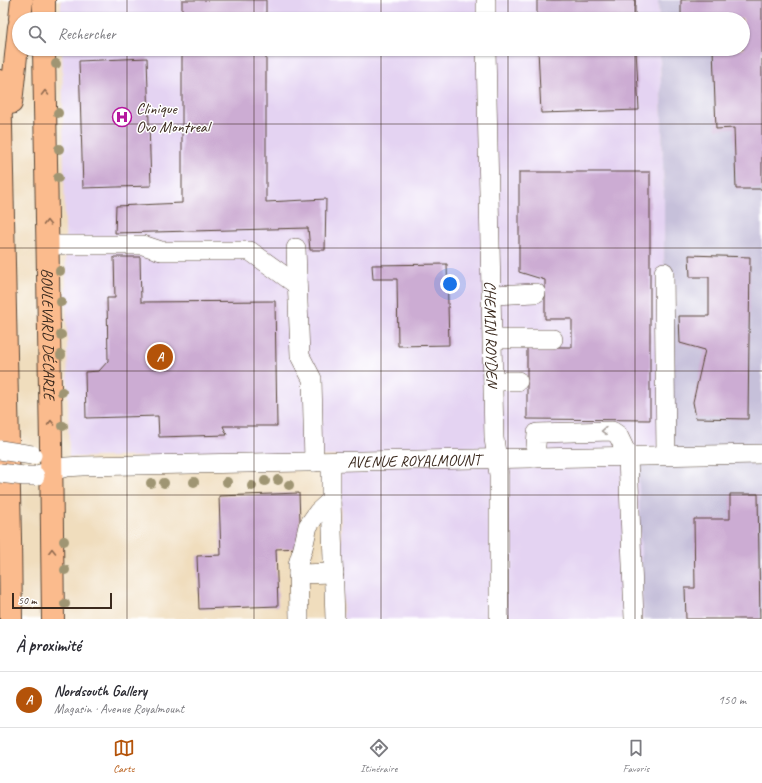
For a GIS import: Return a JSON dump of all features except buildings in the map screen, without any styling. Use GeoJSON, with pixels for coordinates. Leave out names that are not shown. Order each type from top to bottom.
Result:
{"type":"FeatureCollection","features":[{"type":"Feature","properties":{"kind":"main road"},"geometry":{"type":"LineString","coordinates":[[21,12],[22,0]]}},
{"type":"Feature","properties":{"kind":"main road"},"geometry":{"type":"LineString","coordinates":[[44,0],[44,12]]}},
{"type":"Feature","properties":{"kind":"main road"},"geometry":{"type":"LineString","coordinates":[[2,178],[16,56]]}},
{"type":"Feature","properties":{"kind":"main road","name":"BOULEVARD DÉCARIE"},"geometry":{"type":"LineString","coordinates":[[44,56],[53,619]]}},
{"type":"Feature","properties":{"kind":"main road"},"geometry":{"type":"LineString","coordinates":[[0,81],[11,619]]}},
{"type":"Feature","properties":{"kind":"street"},"geometry":{"type":"LineString","coordinates":[[486,0],[486,12]]}},
{"type":"Feature","properties":{"kind":"street","name":"CHEMIN ROYDEN"},"geometry":{"type":"LineString","coordinates":[[486,56],[494,438],[498,475],[499,619]]}},
{"type":"Feature","properties":{"kind":"street"},"geometry":{"type":"LineString","coordinates":[[48,245],[143,245],[161,251],[250,251],[297,285]]}},
{"type":"Feature","properties":{"kind":"street"},"geometry":{"type":"LineString","coordinates":[[296,248],[300,356],[312,379],[322,462],[331,500],[335,619]]}},
{"type":"Feature","properties":{"kind":"street"},"geometry":{"type":"LineString","coordinates":[[664,272],[666,455]]}},
{"type":"Feature","properties":{"kind":"street"},"geometry":{"type":"LineString","coordinates":[[492,295],[536,293]]}},
{"type":"Feature","properties":{"kind":"street"},"geometry":{"type":"LineString","coordinates":[[493,340],[553,339]]}},
{"type":"Feature","properties":{"kind":"street"},"geometry":{"type":"LineString","coordinates":[[493,381],[518,381]]}},
{"type":"Feature","properties":{"kind":"street"},"geometry":{"type":"LineString","coordinates":[[535,458],[537,433],[612,431],[618,435],[628,456],[634,619]]}},
{"type":"Feature","properties":{"kind":"street"},"geometry":{"type":"LineString","coordinates":[[0,450],[32,455],[50,466],[33,476],[0,473]]}},
{"type":"Feature","properties":{"kind":"street","name":"AVENUE ROYALMOUNT"},"geometry":{"type":"LineString","coordinates":[[50,466],[762,454]]}},
{"type":"Feature","properties":{"kind":"street"},"geometry":{"type":"LineString","coordinates":[[299,619],[298,564],[308,526],[318,512],[331,500]]}},
{"type":"Feature","properties":{"kind":"street"},"geometry":{"type":"LineString","coordinates":[[298,574],[334,573]]}},
{"type":"Feature","properties":{"kind":"shaded area"},"geometry":{"type":"Polygon","coordinates":[[[61,0],[658,0],[659,12],[61,12],[61,0]]]}},
{"type":"Feature","properties":{"kind":"shaded area"},"geometry":{"type":"Polygon","coordinates":[[[658,0],[762,0],[762,619],[643,619],[638,461],[665,460],[664,198],[660,56],[750,56],[750,12],[659,12],[658,0]]]}},
{"type":"Feature","properties":{"kind":"shaded area"},"geometry":{"type":"Polygon","coordinates":[[[62,56],[660,56],[664,198],[665,461],[639,461],[643,619],[343,619],[339,456],[69,457],[62,56]]]}},
{"type":"Feature","properties":{"kind":"place","name":"Clinique Ovo Montreal"},"geometry":{"type":"Point","coordinates":[122,117]}},
{"type":"Feature","properties":{"kind":"place","name":"Nordsouth Gallery"},"geometry":{"type":"Point","coordinates":[160,357]}}]}
